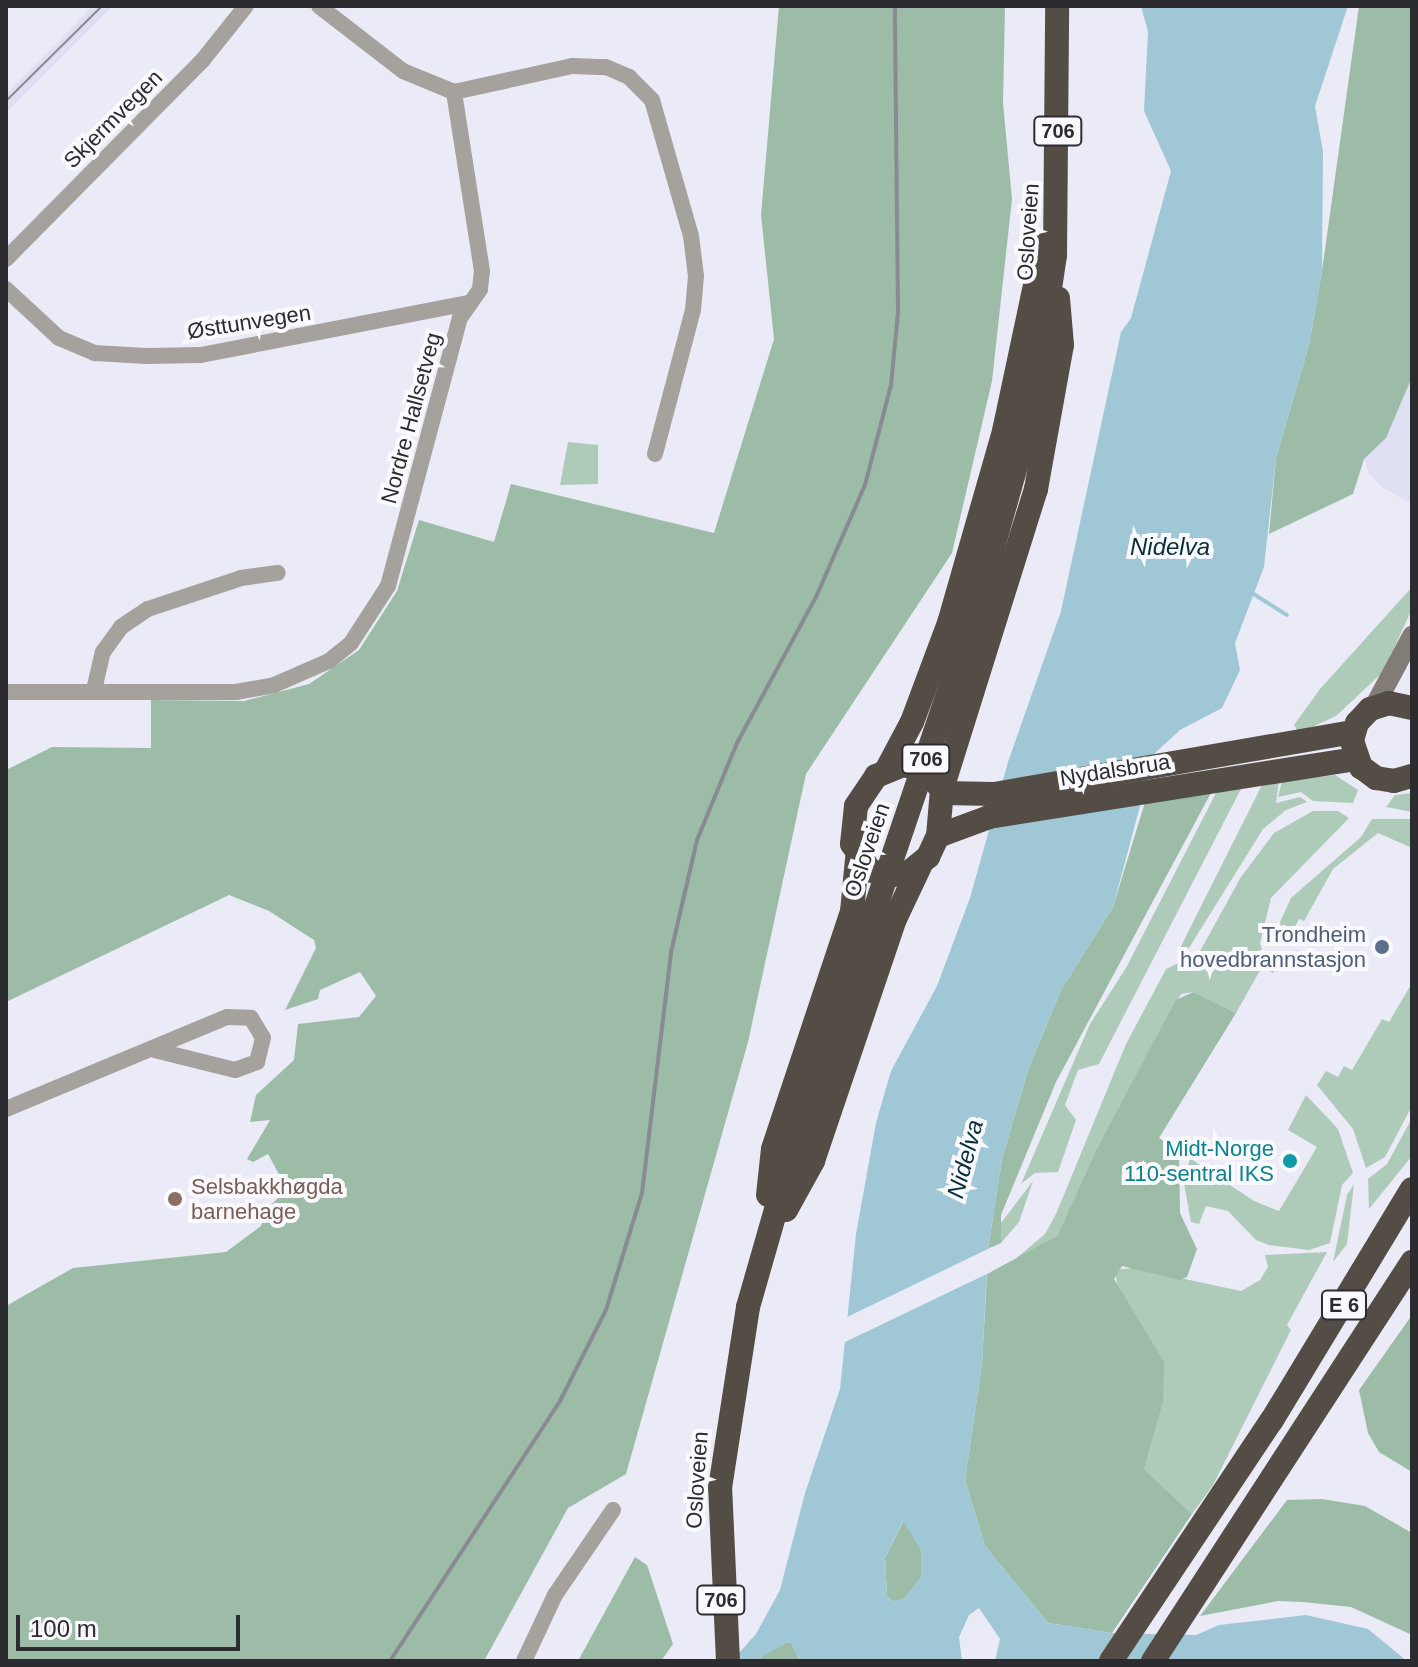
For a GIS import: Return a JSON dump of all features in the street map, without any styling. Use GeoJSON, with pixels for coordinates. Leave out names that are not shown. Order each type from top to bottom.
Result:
{"type":"FeatureCollection","features":[{"type":"Feature","properties":{"kind":"highway","name":"Osloveien"},"geometry":{"type":"LineString","coordinates":[[728,1661],[719,1539],[730,1397],[762,1254],[1007,511],[1032,409],[1055,256],[1057,6]]}},
{"type":"Feature","properties":{"kind":"highway","name":"706"},"geometry":{"type":"LineString","coordinates":[[898,768],[949,623],[1004,431],[1029,295],[1057,199]]}},
{"type":"Feature","properties":{"kind":"highway","name":"706"},"geometry":{"type":"LineString","coordinates":[[762,1254],[813,1161],[895,919],[938,836],[942,791],[1032,503],[1050,422],[1062,345],[1055,256]]}},
{"type":"Feature","properties":{"kind":"highway"},"geometry":{"type":"LineString","coordinates":[[1409,779],[1376,778],[1356,759],[1354,732],[1374,707],[1389,703],[1412,708]]}},
{"type":"Feature","properties":{"kind":"highway","name":"706"},"geometry":{"type":"LineString","coordinates":[[1302,755],[1354,732]]}},
{"type":"Feature","properties":{"kind":"highway","name":"706"},"geometry":{"type":"LineString","coordinates":[[1302,755],[1356,759]]}},
{"type":"Feature","properties":{"kind":"highway","name":"Nydalsbrua"},"geometry":{"type":"LineString","coordinates":[[942,791],[994,794],[1302,755]]}},
{"type":"Feature","properties":{"kind":"highway","name":"Nydalsbrua"},"geometry":{"type":"LineString","coordinates":[[938,836],[989,817],[1302,755]]}},
{"type":"Feature","properties":{"kind":"highway","name":"706"},"geometry":{"type":"LineString","coordinates":[[762,1254],[773,1149],[865,865],[851,833],[856,806],[866,784],[898,768],[924,771],[942,791]]}},
{"type":"Feature","properties":{"kind":"highway"},"geometry":{"type":"LineString","coordinates":[[865,865],[897,876],[920,866]]}},
{"type":"Feature","properties":{"kind":"highway","name":"E 6"},"geometry":{"type":"LineString","coordinates":[[1111,1661],[1230,1486],[1412,1189]]}},
{"type":"Feature","properties":{"kind":"highway","name":"E 6"},"geometry":{"type":"LineString","coordinates":[[1153,1661],[1272,1485],[1412,1262]]}},
{"type":"Feature","properties":{"kind":"street","name":"Skjermvegen"},"geometry":{"type":"LineString","coordinates":[[6,259],[202,61],[246,6]]}},
{"type":"Feature","properties":{"kind":"street"},"geometry":{"type":"LineString","coordinates":[[319,6],[403,71],[454,92],[584,66],[606,67],[629,77],[652,100],[691,236],[696,276],[693,310],[655,454]]}},
{"type":"Feature","properties":{"kind":"street","name":"Nordre Hallsetveg"},"geometry":{"type":"LineString","coordinates":[[6,692],[236,692],[304,674],[351,643],[388,586],[460,318],[480,289],[482,271],[454,92]]}},
{"type":"Feature","properties":{"kind":"street","name":"Østtunvegen"},"geometry":{"type":"LineString","coordinates":[[6,289],[59,338],[95,353],[146,356],[201,355],[469,303]]}},
{"type":"Feature","properties":{"kind":"street"},"geometry":{"type":"LineString","coordinates":[[94,690],[103,652],[121,627],[148,609],[241,578],[278,573]]}},
{"type":"Feature","properties":{"kind":"street"},"geometry":{"type":"LineString","coordinates":[[1374,707],[1412,636]]}},
{"type":"Feature","properties":{"kind":"street"},"geometry":{"type":"LineString","coordinates":[[6,1109],[240,1015],[259,1026],[263,1038],[257,1062],[235,1070],[155,1050]]}},
{"type":"Feature","properties":{"kind":"street"},"geometry":{"type":"LineString","coordinates":[[524,1661],[555,1595],[613,1510]]}},
{"type":"Feature","properties":{"kind":"shaded area"},"geometry":{"type":"Polygon","coordinates":[[[93,6],[113,6],[6,113],[6,94],[93,6]]]}},
{"type":"Feature","properties":{"kind":"shaded area"},"geometry":{"type":"Polygon","coordinates":[[[1412,377],[1412,504],[1382,487],[1369,474],[1364,459],[1386,438],[1412,377]]]}},
{"type":"Feature","properties":{"kind":"green space"},"geometry":{"type":"Polygon","coordinates":[[[779,6],[1005,6],[1003,103],[1012,199],[992,381],[952,553],[806,774],[748,1042],[626,1474],[568,1508],[484,1661],[6,1661],[6,1306],[73,1268],[226,1252],[261,1226],[268,1208],[287,1189],[268,1154],[253,1162],[247,1159],[270,1120],[250,1122],[256,1095],[294,1060],[298,1024],[359,1017],[376,996],[360,972],[320,990],[318,999],[285,1010],[316,948],[314,940],[269,911],[229,895],[6,1002],[6,770],[52,747],[151,748],[151,700],[244,701],[309,684],[359,650],[397,591],[419,520],[494,542],[511,484],[714,533],[774,339],[761,215],[779,6]]]}},
{"type":"Feature","properties":{"kind":"green space"},"geometry":{"type":"Polygon","coordinates":[[[1359,6],[1412,6],[1412,377],[1386,438],[1364,459],[1353,494],[1269,534],[1276,458],[1309,345],[1322,271],[1359,6]]]}},
{"type":"Feature","properties":{"kind":"green space"},"geometry":{"type":"Polygon","coordinates":[[[568,442],[598,445],[598,484],[560,485],[568,442]]]}},
{"type":"Feature","properties":{"kind":"green space"},"geometry":{"type":"Polygon","coordinates":[[[1412,587],[1412,609],[1383,672],[1336,716],[1299,733],[1294,725],[1320,689],[1412,587]]]}},
{"type":"Feature","properties":{"kind":"green space"},"geometry":{"type":"Polygon","coordinates":[[[1335,775],[1358,790],[1353,803],[1313,801],[1301,792],[1278,797],[1282,781],[1335,775]]]}},
{"type":"Feature","properties":{"kind":"green space"},"geometry":{"type":"Polygon","coordinates":[[[1279,781],[1276,803],[1300,797],[1307,802],[1286,810],[1263,829],[1189,948],[1177,954],[1263,783],[1279,781]]]}},
{"type":"Feature","properties":{"kind":"green space"},"geometry":{"type":"Polygon","coordinates":[[[1242,787],[1099,1064],[1078,1070],[1065,1105],[1076,1120],[1058,1172],[1035,1173],[1021,1184],[1090,1024],[1126,968],[1217,791],[1242,787]]]}},
{"type":"Feature","properties":{"kind":"green space"},"geometry":{"type":"Polygon","coordinates":[[[1212,791],[1056,1082],[1001,1215],[1001,1243],[988,1249],[1002,1159],[1028,1070],[1061,990],[1113,907],[1145,802],[1212,791]]]}},
{"type":"Feature","properties":{"kind":"green space"},"geometry":{"type":"Polygon","coordinates":[[[1412,793],[1412,812],[1386,807],[1395,795],[1412,793]]]}},
{"type":"Feature","properties":{"kind":"green space"},"geometry":{"type":"Polygon","coordinates":[[[1313,811],[1338,811],[1349,818],[1271,898],[1260,943],[1265,960],[1276,969],[1273,973],[1262,967],[1236,1013],[1193,992],[1181,994],[1095,1152],[1057,1236],[1012,1262],[1045,1234],[1056,1214],[1126,1044],[1166,969],[1199,953],[1241,877],[1274,833],[1313,811]]]}},
{"type":"Feature","properties":{"kind":"green space"},"geometry":{"type":"Polygon","coordinates":[[[1372,819],[1412,819],[1412,848],[1378,833],[1333,869],[1304,921],[1299,919],[1293,930],[1295,937],[1283,936],[1280,922],[1291,898],[1361,837],[1372,819]]]}},
{"type":"Feature","properties":{"kind":"green space"},"geometry":{"type":"Polygon","coordinates":[[[1412,983],[1412,1106],[1385,1157],[1366,1168],[1353,1129],[1317,1085],[1326,1071],[1338,1077],[1344,1066],[1352,1070],[1382,1019],[1389,1022],[1412,983]]]}},
{"type":"Feature","properties":{"kind":"green space"},"geometry":{"type":"Polygon","coordinates":[[[1193,992],[1236,1013],[1159,1138],[1179,1151],[1180,1213],[1197,1249],[1187,1277],[1180,1280],[1122,1266],[1114,1279],[1164,1362],[1163,1401],[1144,1469],[1192,1514],[1112,1633],[1048,1623],[985,1546],[965,1480],[982,1364],[987,1274],[1057,1236],[1095,1152],[1176,1000],[1193,992]]]}},
{"type":"Feature","properties":{"kind":"green space"},"geometry":{"type":"Polygon","coordinates":[[[1306,1095],[1338,1129],[1353,1173],[1342,1185],[1330,1243],[1309,1250],[1269,1245],[1256,1240],[1228,1211],[1206,1206],[1199,1224],[1191,1222],[1183,1178],[1195,1146],[1191,1159],[1254,1201],[1279,1211],[1317,1147],[1288,1130],[1306,1095]]]}},
{"type":"Feature","properties":{"kind":"green space"},"geometry":{"type":"Polygon","coordinates":[[[1412,1118],[1412,1156],[1369,1209],[1368,1179],[1387,1164],[1412,1118]]]}},
{"type":"Feature","properties":{"kind":"green space"},"geometry":{"type":"Polygon","coordinates":[[[1033,1181],[1019,1222],[1001,1243],[1001,1223],[1033,1181]]]}},
{"type":"Feature","properties":{"kind":"green space"},"geometry":{"type":"Polygon","coordinates":[[[1354,1184],[1347,1244],[1333,1262],[1347,1195],[1354,1184]]]}},
{"type":"Feature","properties":{"kind":"green space"},"geometry":{"type":"Polygon","coordinates":[[[1327,1252],[1287,1325],[1291,1330],[1213,1485],[1192,1514],[1144,1469],[1115,1270],[1133,1268],[1241,1291],[1260,1280],[1268,1267],[1265,1255],[1327,1252]]]}},
{"type":"Feature","properties":{"kind":"green space"},"geometry":{"type":"Polygon","coordinates":[[[1412,1315],[1412,1472],[1379,1452],[1368,1433],[1359,1390],[1412,1315]]]}},
{"type":"Feature","properties":{"kind":"green space"},"geometry":{"type":"Polygon","coordinates":[[[1322,1499],[1365,1506],[1412,1533],[1412,1635],[1351,1607],[1303,1602],[1278,1601],[1200,1616],[1287,1500],[1322,1499]]]}},
{"type":"Feature","properties":{"kind":"green space"},"geometry":{"type":"Polygon","coordinates":[[[904,1520],[921,1550],[921,1577],[905,1598],[894,1602],[887,1596],[885,1558],[904,1520]]]}},
{"type":"Feature","properties":{"kind":"green space"},"geometry":{"type":"Polygon","coordinates":[[[635,1557],[647,1565],[673,1644],[661,1661],[578,1661],[635,1557]]]}},
{"type":"Feature","properties":{"kind":"green space"},"geometry":{"type":"Polygon","coordinates":[[[791,1641],[799,1661],[755,1661],[779,1646],[791,1641]]]}},
{"type":"Feature","properties":{"kind":"water","name":"Nidelva"},"geometry":{"type":"Polygon","coordinates":[[[1141,6],[1348,6],[1315,106],[1323,152],[1322,271],[1309,345],[1276,458],[1264,567],[1235,643],[1240,670],[1222,708],[1180,730],[1154,754],[1113,907],[1061,990],[1028,1070],[1002,1159],[988,1249],[982,1364],[965,1480],[985,1546],[1048,1623],[1112,1633],[1196,1635],[1219,1625],[1306,1615],[1368,1629],[1407,1661],[995,1661],[1000,1639],[979,1608],[969,1615],[959,1637],[962,1661],[799,1661],[790,1641],[755,1661],[732,1661],[756,1634],[780,1590],[805,1493],[840,1389],[856,1234],[876,1123],[891,1071],[937,986],[970,898],[1008,762],[1061,611],[1121,332],[1131,318],[1171,171],[1144,111],[1148,32],[1141,6]],[[903,1521],[885,1558],[887,1596],[894,1602],[905,1598],[921,1577],[921,1550],[903,1521]]]}},
{"type":"Feature","properties":{"kind":"pier"},"geometry":{"type":"Polygon","coordinates":[[[992,1247],[991,1272],[841,1344],[845,1318],[992,1247]]]}},
{"type":"Feature","properties":{"kind":"waterway"},"geometry":{"type":"LineString","coordinates":[[1252,593],[1287,615]]}},
{"type":"Feature","properties":{"kind":"tram line"},"geometry":{"type":"LineString","coordinates":[[6,101],[102,6]]}},
{"type":"Feature","properties":{"kind":"railway"},"geometry":{"type":"LineString","coordinates":[[390,1661],[560,1401],[606,1310],[642,1193],[671,952],[697,840],[737,743],[816,597],[865,485],[891,385],[898,312],[895,6]]}},
{"type":"Feature","properties":{"kind":"place","name":"Trondheim hovedbrannstasjon"},"geometry":{"type":"Point","coordinates":[1382,947]}},
{"type":"Feature","properties":{"kind":"place","name":"Midt-Norge 110-sentral IKS"},"geometry":{"type":"Point","coordinates":[1290,1161]}},
{"type":"Feature","properties":{"kind":"place","name":"Selsbakkhøgda barnehage"},"geometry":{"type":"Point","coordinates":[175,1199]}}]}
